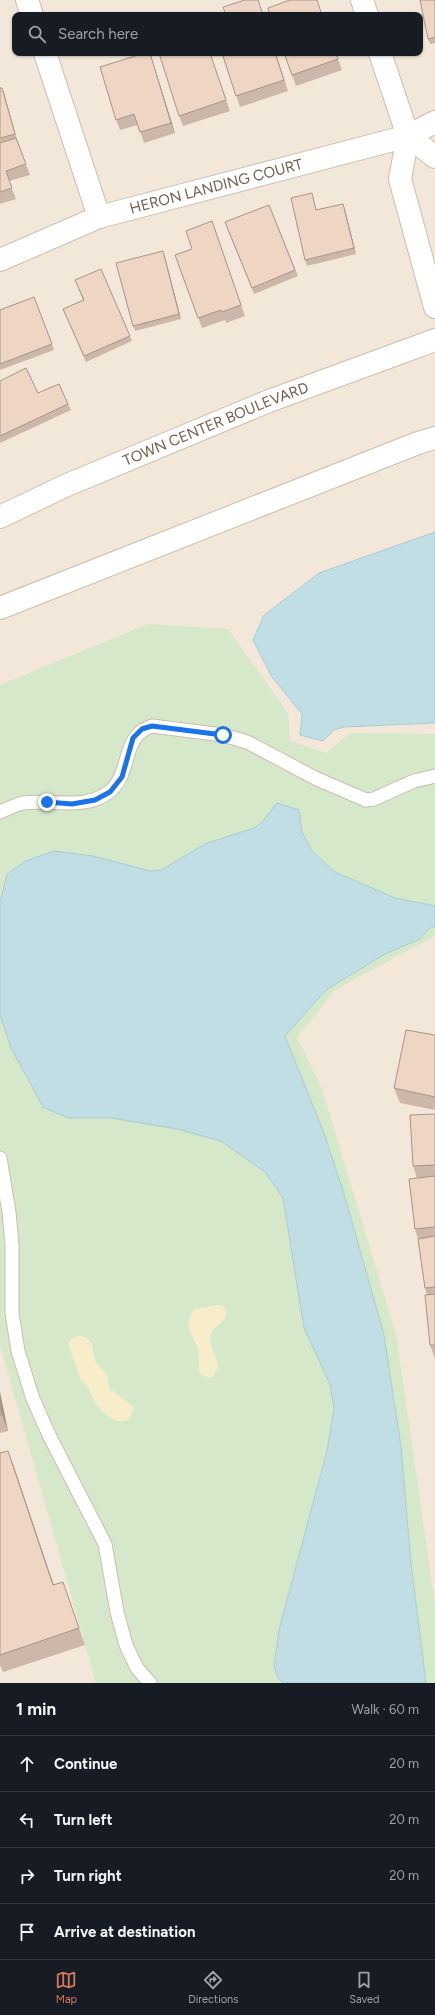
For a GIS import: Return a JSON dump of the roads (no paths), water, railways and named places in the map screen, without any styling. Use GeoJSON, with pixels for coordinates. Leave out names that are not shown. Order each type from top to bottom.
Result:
{"type":"FeatureCollection","features":[{"type":"Feature","properties":{"kind":"street"},"geometry":{"type":"LineString","coordinates":[[27,0],[31,12]]}},
{"type":"Feature","properties":{"kind":"street"},"geometry":{"type":"LineString","coordinates":[[362,0],[366,12]]}},
{"type":"Feature","properties":{"kind":"street"},"geometry":{"type":"LineString","coordinates":[[46,56],[99,217]]}},
{"type":"Feature","properties":{"kind":"street"},"geometry":{"type":"LineString","coordinates":[[381,56],[408,136],[400,179],[435,308]]}},
{"type":"Feature","properties":{"kind":"street","name":"HERON LANDING COURT"},"geometry":{"type":"LineString","coordinates":[[0,260],[99,217],[408,136],[435,122]]}},
{"type":"Feature","properties":{"kind":"street"},"geometry":{"type":"LineString","coordinates":[[408,136],[435,157]]}},
{"type":"Feature","properties":{"kind":"street","name":"TOWN CENTER BOULEVARD"},"geometry":{"type":"LineString","coordinates":[[0,516],[74,482],[269,401],[435,340]]}},
{"type":"Feature","properties":{"kind":"street"},"geometry":{"type":"LineString","coordinates":[[0,608],[418,443],[435,438]]}},
{"type":"Feature","properties":{"kind":"lane"},"geometry":{"type":"LineString","coordinates":[[0,812],[22,804],[72,804],[95,800],[110,792],[122,777],[133,738],[142,729],[152,726],[223,735],[247,742],[317,779],[366,800],[374,799],[414,781],[435,776]]}},
{"type":"Feature","properties":{"kind":"lane"},"geometry":{"type":"LineString","coordinates":[[0,1158],[9,1212],[12,1245],[12,1313],[18,1351],[34,1399],[50,1437],[105,1544],[117,1612],[126,1645],[137,1668],[150,1683]]}},
{"type":"Feature","properties":{"kind":"water"},"geometry":{"type":"Polygon","coordinates":[[[435,532],[435,723],[344,727],[334,730],[323,741],[300,735],[302,714],[272,677],[253,640],[264,615],[319,573],[435,532]]]}},
{"type":"Feature","properties":{"kind":"water"},"geometry":{"type":"Polygon","coordinates":[[[277,803],[299,810],[302,832],[312,851],[335,872],[395,898],[435,906],[435,926],[429,929],[420,939],[385,954],[326,990],[285,1036],[324,1133],[344,1194],[384,1335],[401,1447],[411,1564],[426,1683],[283,1683],[278,1678],[274,1667],[279,1630],[327,1451],[334,1408],[330,1384],[304,1328],[283,1198],[265,1172],[221,1141],[177,1129],[111,1118],[68,1118],[43,1107],[11,1048],[0,1015],[0,903],[7,874],[26,861],[54,851],[93,856],[150,871],[161,870],[205,844],[254,828],[262,822],[277,803]]]}}]}
